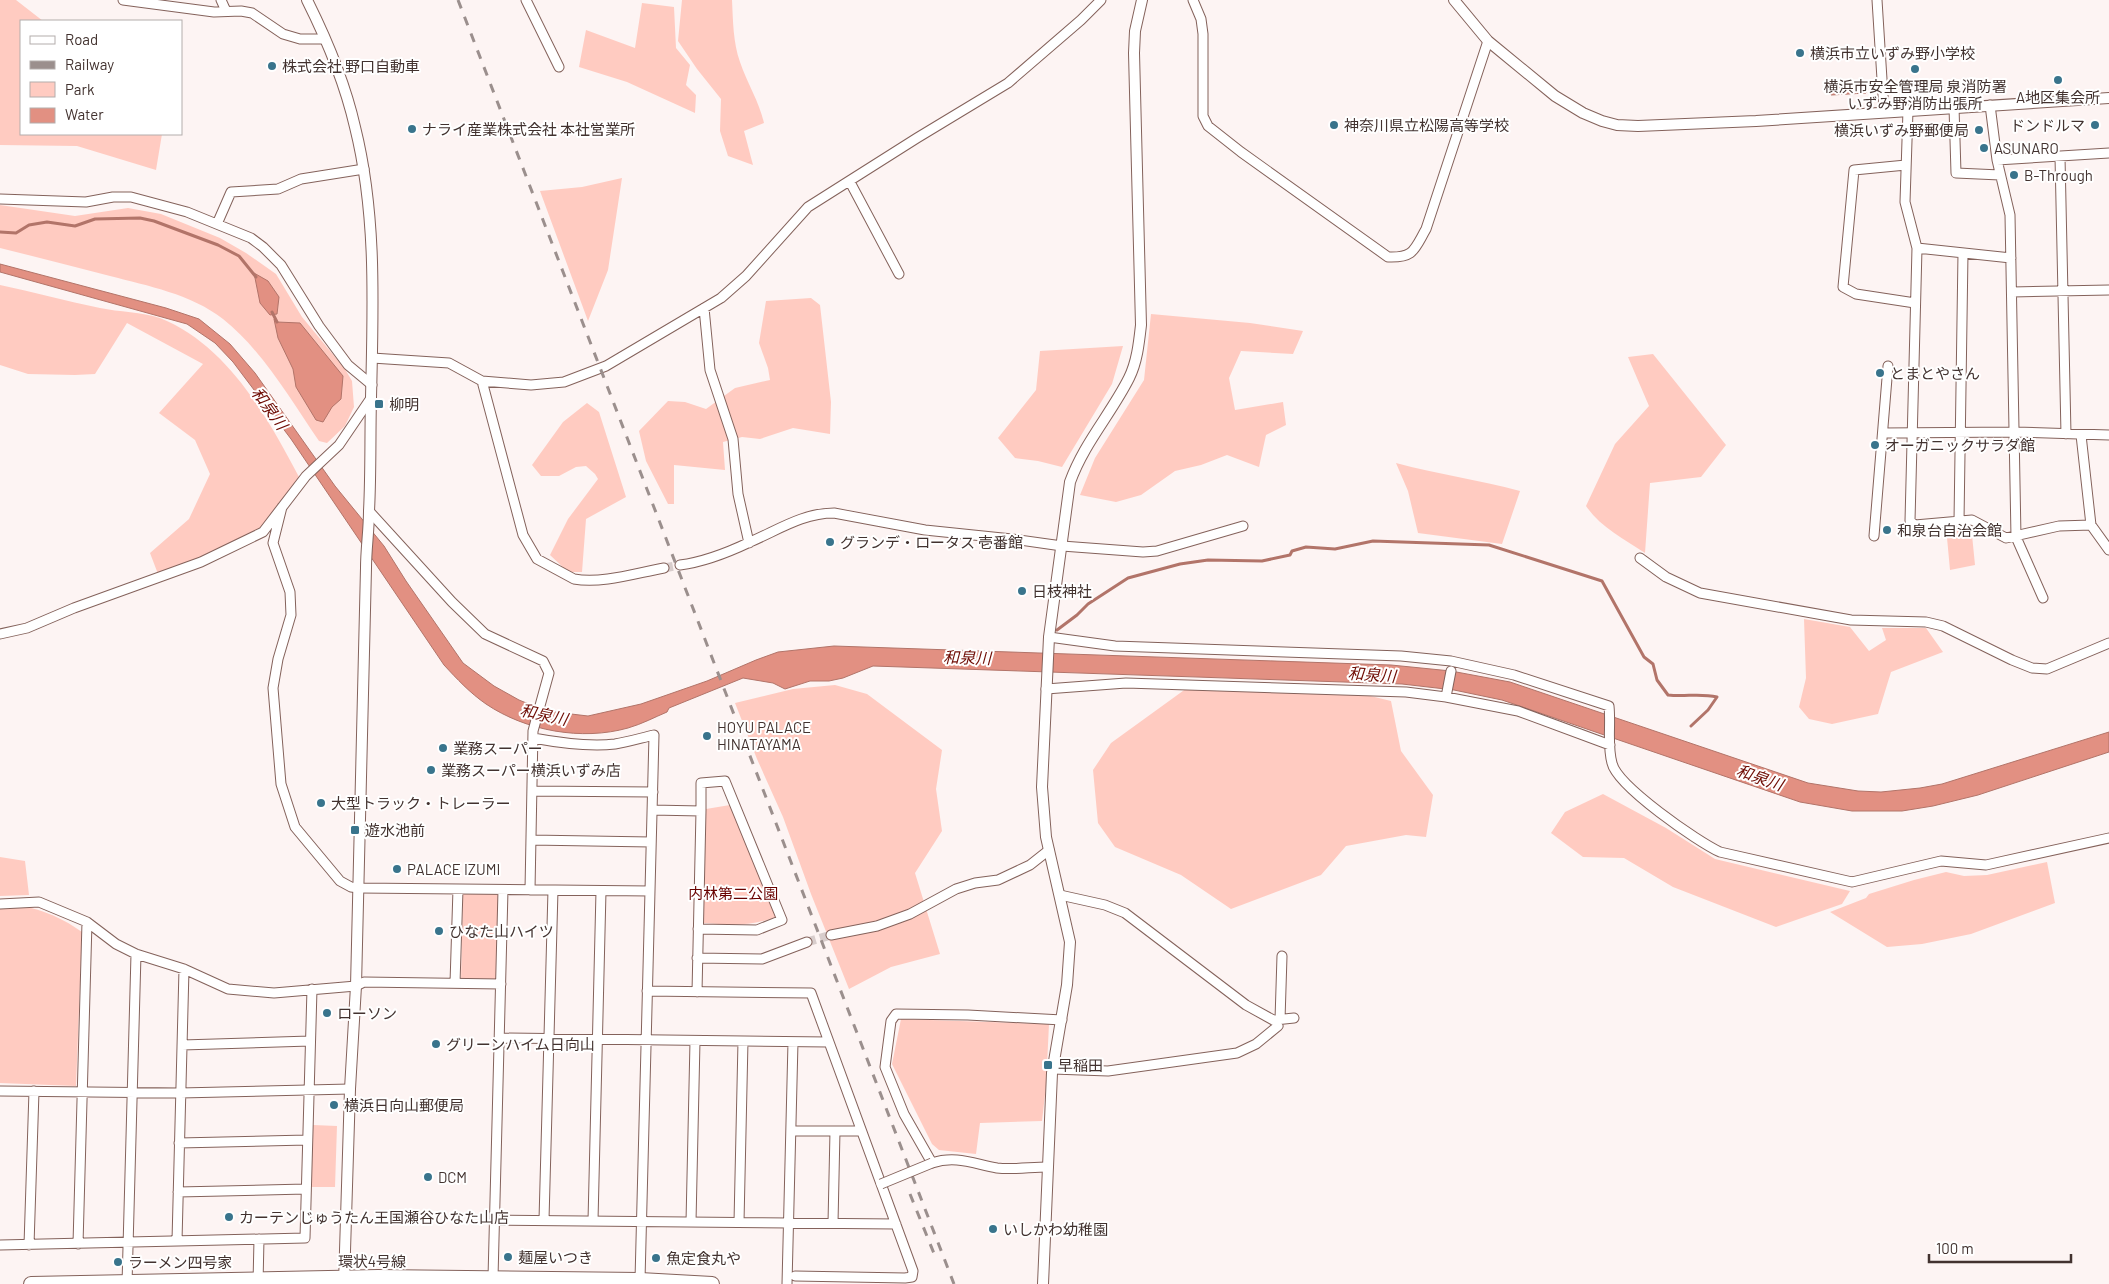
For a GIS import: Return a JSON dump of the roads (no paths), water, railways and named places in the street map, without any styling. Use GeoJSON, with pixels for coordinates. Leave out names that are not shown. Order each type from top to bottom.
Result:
{"type":"FeatureCollection","features":[{"type":"Feature","properties":{"kind":"main road","name":"環状4号線"},"geometry":{"type":"LineString","coordinates":[[31,1284],[493,1278],[574,1282],[640,1280],[712,1284]]}},
{"type":"Feature","properties":{"kind":"street"},"geometry":{"type":"LineString","coordinates":[[123,0],[214,12],[240,11],[252,13],[283,34],[300,39],[325,39]]}},
{"type":"Feature","properties":{"kind":"street"},"geometry":{"type":"LineString","coordinates":[[221,0],[226,11]]}},
{"type":"Feature","properties":{"kind":"street"},"geometry":{"type":"LineString","coordinates":[[306,0],[340,76],[355,126],[364,169],[369,210],[373,284],[369,523],[366,559],[356,986],[350,1089],[344,1280]]}},
{"type":"Feature","properties":{"kind":"street"},"geometry":{"type":"LineString","coordinates":[[526,0],[559,67]]}},
{"type":"Feature","properties":{"kind":"street"},"geometry":{"type":"LineString","coordinates":[[372,358],[449,363],[482,381],[531,385],[564,382],[606,366],[721,298],[746,276],[808,207],[1008,83],[1082,20],[1100,0]]}},
{"type":"Feature","properties":{"kind":"street"},"geometry":{"type":"LineString","coordinates":[[1043,1284],[1053,1069],[1067,985],[1070,942],[1043,818],[1042,787],[1049,637],[1070,482],[1077,463],[1129,377],[1141,325],[1134,53],[1135,31],[1142,0]]}},
{"type":"Feature","properties":{"kind":"street"},"geometry":{"type":"LineString","coordinates":[[1193,0],[1201,19],[1203,116],[1208,126],[1241,152],[1388,257],[1403,257],[1413,251],[1426,229],[1488,42]]}},
{"type":"Feature","properties":{"kind":"street"},"geometry":{"type":"LineString","coordinates":[[1454,0],[1488,42],[1555,96],[1583,113],[1617,125],[1638,126],[1756,121],[1884,111],[2109,98]]}},
{"type":"Feature","properties":{"kind":"street"},"geometry":{"type":"LineString","coordinates":[[1877,0],[1884,111]]}},
{"type":"Feature","properties":{"kind":"street"},"geometry":{"type":"LineString","coordinates":[[1990,105],[1997,160],[2010,215],[2016,537],[2043,598]]}},
{"type":"Feature","properties":{"kind":"street"},"geometry":{"type":"LineString","coordinates":[[1954,107],[1956,173],[2000,175]]}},
{"type":"Feature","properties":{"kind":"street"},"geometry":{"type":"LineString","coordinates":[[1908,110],[1905,202],[1918,248],[1911,433],[1910,522],[1915,525],[1976,521],[2006,538],[2059,526],[2091,525]]}},
{"type":"Feature","properties":{"kind":"street"},"geometry":{"type":"LineString","coordinates":[[1997,160],[2109,153]]}},
{"type":"Feature","properties":{"kind":"street"},"geometry":{"type":"LineString","coordinates":[[2060,157],[2066,434]]}},
{"type":"Feature","properties":{"kind":"street"},"geometry":{"type":"LineString","coordinates":[[1906,165],[1854,170],[1842,287],[1856,294],[1915,303]]}},
{"type":"Feature","properties":{"kind":"street"},"geometry":{"type":"LineString","coordinates":[[217,224],[231,192],[278,189],[301,179],[364,169]]}},
{"type":"Feature","properties":{"kind":"street"},"geometry":{"type":"LineString","coordinates":[[850,182],[899,274]]}},
{"type":"Feature","properties":{"kind":"street"},"geometry":{"type":"LineString","coordinates":[[0,199],[86,202],[114,197],[131,197],[168,205],[250,238],[263,247],[282,265],[319,326],[348,365],[372,385]]}},
{"type":"Feature","properties":{"kind":"street"},"geometry":{"type":"LineString","coordinates":[[1918,248],[2012,258]]}},
{"type":"Feature","properties":{"kind":"street"},"geometry":{"type":"LineString","coordinates":[[1959,521],[1964,253]]}},
{"type":"Feature","properties":{"kind":"street"},"geometry":{"type":"LineString","coordinates":[[2012,292],[2109,290]]}},
{"type":"Feature","properties":{"kind":"street"},"geometry":{"type":"LineString","coordinates":[[704,308],[710,370],[733,439],[738,494],[750,543]]}},
{"type":"Feature","properties":{"kind":"street"},"geometry":{"type":"LineString","coordinates":[[1874,536],[1888,366]]}},
{"type":"Feature","properties":{"kind":"street"},"geometry":{"type":"LineString","coordinates":[[482,381],[517,509],[519,524],[528,546],[537,559],[574,579],[581,580],[595,580],[664,568]]}},
{"type":"Feature","properties":{"kind":"street"},"geometry":{"type":"LineString","coordinates":[[0,634],[28,628],[74,608],[201,562],[263,532],[306,476],[339,445],[371,398]]}},
{"type":"Feature","properties":{"kind":"street"},"geometry":{"type":"LineString","coordinates":[[1883,433],[2015,432],[2109,435]]}},
{"type":"Feature","properties":{"kind":"street"},"geometry":{"type":"LineString","coordinates":[[2081,435],[2091,525],[2109,550]]}},
{"type":"Feature","properties":{"kind":"street"},"geometry":{"type":"LineString","coordinates":[[282,507],[273,543],[290,592],[291,615],[278,659],[273,688],[281,784],[294,826],[340,881],[351,887],[358,888],[650,891]]}},
{"type":"Feature","properties":{"kind":"street"},"geometry":{"type":"LineString","coordinates":[[369,512],[452,602],[485,634],[543,661],[549,673],[533,738],[530,890]]}},
{"type":"Feature","properties":{"kind":"street"},"geometry":{"type":"LineString","coordinates":[[680,565],[703,560],[750,543],[795,520],[819,513],[834,513],[925,530],[1062,546],[1143,552],[1157,551],[1243,526]]}},
{"type":"Feature","properties":{"kind":"street"},"geometry":{"type":"LineString","coordinates":[[1640,558],[1666,577],[1700,593],[1851,620],[1926,622],[1943,626],[2032,668],[2047,669],[2109,644]]}},
{"type":"Feature","properties":{"kind":"street"},"geometry":{"type":"LineString","coordinates":[[1049,637],[1115,646],[1401,656],[1451,661],[1514,675],[1573,693],[1609,706],[1609,739],[1612,763],[1620,779],[1689,834],[1720,852],[1852,882],[1940,861],[1986,865],[2109,838]]}},
{"type":"Feature","properties":{"kind":"street"},"geometry":{"type":"LineString","coordinates":[[1447,693],[1451,670]]}},
{"type":"Feature","properties":{"kind":"street"},"geometry":{"type":"LineString","coordinates":[[1046,689],[1126,683],[1447,693],[1518,711],[1609,739]]}},
{"type":"Feature","properties":{"kind":"street"},"geometry":{"type":"LineString","coordinates":[[533,738],[554,742],[616,744],[654,735],[640,1280]]}},
{"type":"Feature","properties":{"kind":"street"},"geometry":{"type":"LineString","coordinates":[[697,992],[697,958],[701,783],[728,781],[782,920],[757,930],[698,929]]}},
{"type":"Feature","properties":{"kind":"street"},"geometry":{"type":"LineString","coordinates":[[532,791],[652,792]]}},
{"type":"Feature","properties":{"kind":"street"},"geometry":{"type":"LineString","coordinates":[[652,810],[701,811]]}},
{"type":"Feature","properties":{"kind":"street"},"geometry":{"type":"LineString","coordinates":[[531,840],[651,842]]}},
{"type":"Feature","properties":{"kind":"street"},"geometry":{"type":"LineString","coordinates":[[831,935],[877,926],[910,914],[956,889],[976,883],[998,880],[1030,865],[1049,850]]}},
{"type":"Feature","properties":{"kind":"street"},"geometry":{"type":"LineString","coordinates":[[456,983],[458,889]]}},
{"type":"Feature","properties":{"kind":"street"},"geometry":{"type":"LineString","coordinates":[[493,1278],[503,890]]}},
{"type":"Feature","properties":{"kind":"street"},"geometry":{"type":"LineString","coordinates":[[544,1220],[553,890]]}},
{"type":"Feature","properties":{"kind":"street"},"geometry":{"type":"LineString","coordinates":[[593,1221],[601,891]]}},
{"type":"Feature","properties":{"kind":"street"},"geometry":{"type":"LineString","coordinates":[[1060,895],[1106,905],[1125,913],[1246,1005],[1278,1020],[1294,1018]]}},
{"type":"Feature","properties":{"kind":"street"},"geometry":{"type":"LineString","coordinates":[[0,904],[40,902],[87,922],[116,944],[136,954],[184,969],[228,989],[274,993],[356,986],[364,982],[501,984]]}},
{"type":"Feature","properties":{"kind":"street"},"geometry":{"type":"LineString","coordinates":[[78,1244],[87,922]]}},
{"type":"Feature","properties":{"kind":"street"},"geometry":{"type":"LineString","coordinates":[[697,958],[762,959],[808,942]]}},
{"type":"Feature","properties":{"kind":"street"},"geometry":{"type":"LineString","coordinates":[[127,1283],[136,954]]}},
{"type":"Feature","properties":{"kind":"street"},"geometry":{"type":"LineString","coordinates":[[1053,1069],[1108,1071],[1237,1053],[1256,1044],[1278,1026],[1282,956]]}},
{"type":"Feature","properties":{"kind":"street"},"geometry":{"type":"LineString","coordinates":[[176,1241],[184,969]]}},
{"type":"Feature","properties":{"kind":"street"},"geometry":{"type":"LineString","coordinates":[[0,1246],[305,1238],[312,989]]}},
{"type":"Feature","properties":{"kind":"street"},"geometry":{"type":"LineString","coordinates":[[648,991],[811,993],[913,1271],[912,1277],[795,1276]]}},
{"type":"Feature","properties":{"kind":"street"},"geometry":{"type":"LineString","coordinates":[[932,1163],[904,1114],[886,1067],[890,1021],[896,1014],[968,1015],[1062,1020]]}},
{"type":"Feature","properties":{"kind":"street"},"geometry":{"type":"LineString","coordinates":[[499,1038],[828,1042]]}},
{"type":"Feature","properties":{"kind":"street"},"geometry":{"type":"LineString","coordinates":[[182,1045],[310,1041]]}},
{"type":"Feature","properties":{"kind":"street"},"geometry":{"type":"LineString","coordinates":[[691,1222],[695,1041]]}},
{"type":"Feature","properties":{"kind":"street"},"geometry":{"type":"LineString","coordinates":[[739,1222],[743,1041]]}},
{"type":"Feature","properties":{"kind":"street"},"geometry":{"type":"LineString","coordinates":[[787,1284],[793,1042]]}},
{"type":"Feature","properties":{"kind":"street"},"geometry":{"type":"LineString","coordinates":[[0,1090],[180,1093],[350,1089]]}},
{"type":"Feature","properties":{"kind":"street"},"geometry":{"type":"LineString","coordinates":[[29,1245],[34,1091]]}},
{"type":"Feature","properties":{"kind":"street"},"geometry":{"type":"LineString","coordinates":[[791,1131],[861,1132]]}},
{"type":"Feature","properties":{"kind":"street"},"geometry":{"type":"LineString","coordinates":[[833,1223],[835,1131]]}},
{"type":"Feature","properties":{"kind":"street"},"geometry":{"type":"LineString","coordinates":[[179,1142],[307,1140]]}},
{"type":"Feature","properties":{"kind":"street"},"geometry":{"type":"LineString","coordinates":[[881,1184],[943,1159],[976,1162],[997,1168],[1048,1167]]}},
{"type":"Feature","properties":{"kind":"street"},"geometry":{"type":"LineString","coordinates":[[178,1192],[306,1189]]}},
{"type":"Feature","properties":{"kind":"street"},"geometry":{"type":"LineString","coordinates":[[495,1220],[896,1224]]}},
{"type":"Feature","properties":{"kind":"street"},"geometry":{"type":"LineString","coordinates":[[258,1281],[259,1239]]}},
{"type":"Feature","properties":{"kind":"water"},"geometry":{"type":"Polygon","coordinates":[[[1866,83],[1866,93],[1831,95],[1830,85],[1866,83]]]}},
{"type":"Feature","properties":{"kind":"water","name":"和泉川"},"geometry":{"type":"Polygon","coordinates":[[[0,264],[166,308],[199,319],[230,344],[255,373],[335,486],[384,546],[463,663],[494,686],[519,700],[546,711],[588,716],[641,704],[707,681],[778,652],[834,646],[1391,665],[1451,671],[1510,682],[1808,783],[1858,791],[1881,792],[1942,784],[2109,732],[2109,752],[1978,795],[1933,806],[1902,811],[1852,811],[1800,802],[1502,700],[1454,690],[1402,684],[873,666],[843,678],[829,681],[810,681],[785,689],[773,683],[743,678],[669,708],[667,712],[643,722],[610,732],[592,734],[573,733],[536,727],[519,721],[486,704],[469,691],[444,665],[291,439],[233,362],[215,343],[187,324],[0,272],[0,264]]]}},
{"type":"Feature","properties":{"kind":"water"},"geometry":{"type":"Polygon","coordinates":[[[254,273],[268,281],[279,297],[277,314],[270,315],[260,303],[254,273]]]}},
{"type":"Feature","properties":{"kind":"water"},"geometry":{"type":"Polygon","coordinates":[[[274,319],[277,322],[300,323],[343,376],[341,399],[332,407],[323,422],[316,420],[296,387],[293,369],[278,338],[274,319]]]}},
{"type":"Feature","properties":{"kind":"waterway"},"geometry":{"type":"LineString","coordinates":[[0,232],[16,233],[29,225],[47,222],[75,226],[95,219],[140,218],[154,221],[218,245],[239,256],[256,277]]}},
{"type":"Feature","properties":{"kind":"waterway"},"geometry":{"type":"LineString","coordinates":[[272,312],[277,322]]}},
{"type":"Feature","properties":{"kind":"waterway"},"geometry":{"type":"LineString","coordinates":[[1057,630],[1088,604],[1128,578],[1180,564],[1208,560],[1262,561],[1290,555],[1292,551],[1306,547],[1335,549],[1373,541],[1489,545],[1602,581],[1644,657],[1653,664],[1657,680],[1668,695],[1705,695],[1717,697],[1708,710],[1691,726]]}},
{"type":"Feature","properties":{"kind":"tunnel"},"geometry":{"type":"LineString","coordinates":[[664,568],[680,565]]}},
{"type":"Feature","properties":{"kind":"tunnel"},"geometry":{"type":"LineString","coordinates":[[807,942],[831,935]]}},
{"type":"Feature","properties":{"kind":"railway"},"geometry":{"type":"LineString","coordinates":[[458,0],[954,1284]]}},
{"type":"Feature","properties":{"kind":"railway"},"geometry":{"type":"LineString","coordinates":[[910,1194],[935,1256]]}},
{"type":"Feature","properties":{"kind":"place","name":"横浜市立いずみ野小学校"},"geometry":{"type":"Point","coordinates":[1800,53]}},
{"type":"Feature","properties":{"kind":"place","name":"株式会社 野口自動車"},"geometry":{"type":"Point","coordinates":[272,66]}},
{"type":"Feature","properties":{"kind":"place","name":"横浜市安全管理局 泉消防署 いずみ野消防出張所"},"geometry":{"type":"Point","coordinates":[1915,69]}},
{"type":"Feature","properties":{"kind":"place","name":"A地区集会所"},"geometry":{"type":"Point","coordinates":[2058,80]}},
{"type":"Feature","properties":{"kind":"place","name":"神奈川県立松陽高等学校"},"geometry":{"type":"Point","coordinates":[1334,125]}},
{"type":"Feature","properties":{"kind":"place","name":"ドンドルマ"},"geometry":{"type":"Point","coordinates":[2095,125]}},
{"type":"Feature","properties":{"kind":"place","name":"ナライ産業株式会社 本社営業所"},"geometry":{"type":"Point","coordinates":[412,129]}},
{"type":"Feature","properties":{"kind":"place","name":"横浜いずみ野郵便局"},"geometry":{"type":"Point","coordinates":[1979,130]}},
{"type":"Feature","properties":{"kind":"place","name":"ASUNARO"},"geometry":{"type":"Point","coordinates":[1984,148]}},
{"type":"Feature","properties":{"kind":"place","name":"B-Through"},"geometry":{"type":"Point","coordinates":[2014,175]}},
{"type":"Feature","properties":{"kind":"place","name":"とまとやさん"},"geometry":{"type":"Point","coordinates":[1880,373]}},
{"type":"Feature","properties":{"kind":"place","name":"柳明"},"geometry":{"type":"Point","coordinates":[379,404]}},
{"type":"Feature","properties":{"kind":"place","name":"オーガニックサラダ館"},"geometry":{"type":"Point","coordinates":[1875,445]}},
{"type":"Feature","properties":{"kind":"place","name":"和泉台自治会館"},"geometry":{"type":"Point","coordinates":[1887,530]}},
{"type":"Feature","properties":{"kind":"place","name":"グランデ・ロータス 壱番館"},"geometry":{"type":"Point","coordinates":[830,542]}},
{"type":"Feature","properties":{"kind":"place","name":"日枝神社"},"geometry":{"type":"Point","coordinates":[1022,591]}},
{"type":"Feature","properties":{"kind":"place","name":"HOYU PALACE HINATAYAMA"},"geometry":{"type":"Point","coordinates":[707,736]}},
{"type":"Feature","properties":{"kind":"place","name":"業務スーパー"},"geometry":{"type":"Point","coordinates":[443,748]}},
{"type":"Feature","properties":{"kind":"place","name":"業務スーパー横浜いずみ店"},"geometry":{"type":"Point","coordinates":[431,770]}},
{"type":"Feature","properties":{"kind":"place","name":"大型トラック・トレーラー"},"geometry":{"type":"Point","coordinates":[321,803]}},
{"type":"Feature","properties":{"kind":"place","name":"遊水池前"},"geometry":{"type":"Point","coordinates":[355,830]}},
{"type":"Feature","properties":{"kind":"place","name":"PALACE IZUMI"},"geometry":{"type":"Point","coordinates":[397,869]}},
{"type":"Feature","properties":{"kind":"place","name":"ひなた山ハイツ"},"geometry":{"type":"Point","coordinates":[439,931]}},
{"type":"Feature","properties":{"kind":"place","name":"ローソン"},"geometry":{"type":"Point","coordinates":[327,1013]}},
{"type":"Feature","properties":{"kind":"place","name":"グリーンハイム日向山"},"geometry":{"type":"Point","coordinates":[436,1044]}},
{"type":"Feature","properties":{"kind":"place","name":"早稲田"},"geometry":{"type":"Point","coordinates":[1048,1065]}},
{"type":"Feature","properties":{"kind":"place","name":"横浜日向山郵便局"},"geometry":{"type":"Point","coordinates":[334,1105]}},
{"type":"Feature","properties":{"kind":"place","name":"DCM"},"geometry":{"type":"Point","coordinates":[428,1177]}},
{"type":"Feature","properties":{"kind":"place","name":"カーテンじゅうたん王国瀬谷ひなた山店"},"geometry":{"type":"Point","coordinates":[229,1217]}},
{"type":"Feature","properties":{"kind":"place","name":"いしかわ幼稚園"},"geometry":{"type":"Point","coordinates":[993,1229]}},
{"type":"Feature","properties":{"kind":"place","name":"麺屋いつき"},"geometry":{"type":"Point","coordinates":[508,1257]}},
{"type":"Feature","properties":{"kind":"place","name":"魚定食丸や"},"geometry":{"type":"Point","coordinates":[656,1258]}},
{"type":"Feature","properties":{"kind":"place","name":"ラーメン四号家"},"geometry":{"type":"Point","coordinates":[118,1262]}},
{"type":"Feature","properties":{"kind":"park label","name":"内林第二公園"},"geometry":{"type":"Point","coordinates":[733,893]}}]}
